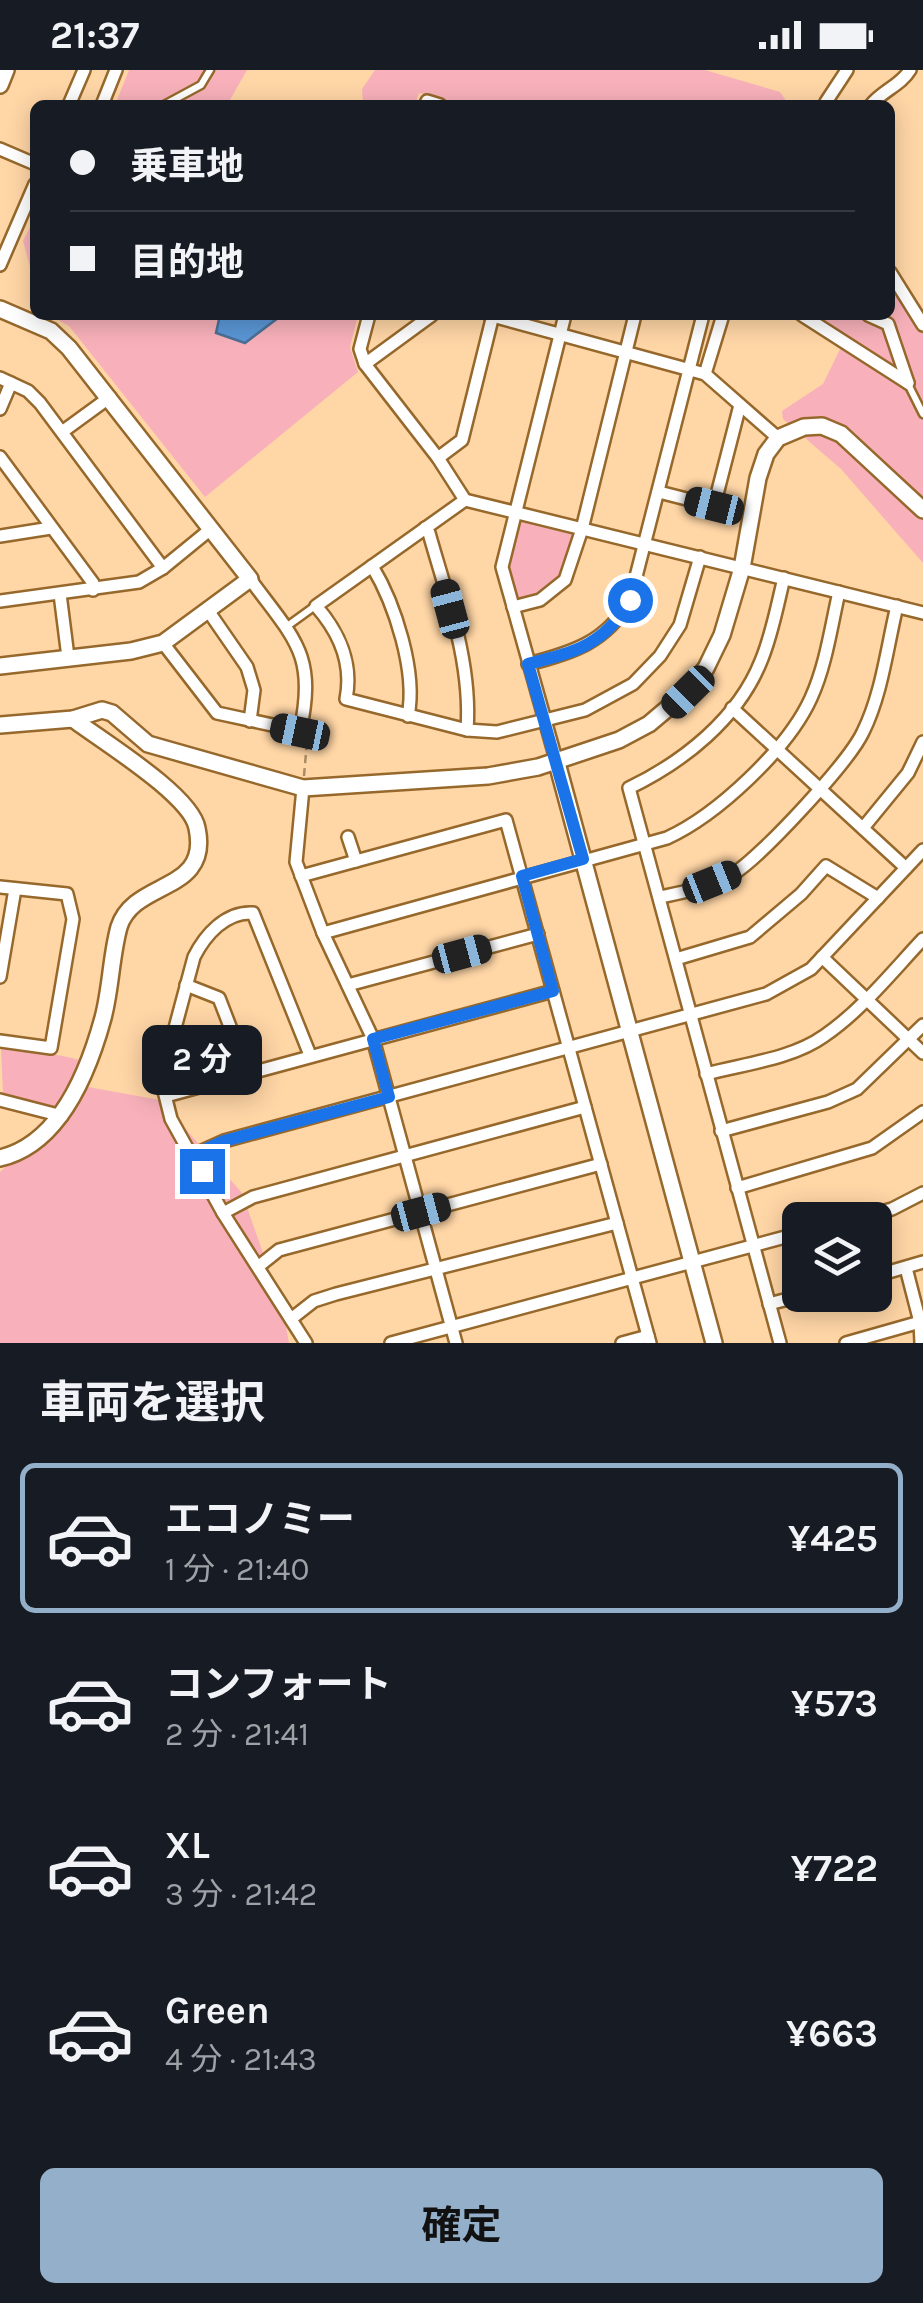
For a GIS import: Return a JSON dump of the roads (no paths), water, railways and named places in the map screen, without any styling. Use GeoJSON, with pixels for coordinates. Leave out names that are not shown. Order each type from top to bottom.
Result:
{"type":"FeatureCollection","features":[{"type":"Feature","properties":{"kind":"street"},"geometry":{"type":"LineString","coordinates":[[0,85],[6,70]]}},
{"type":"Feature","properties":{"kind":"street"},"geometry":{"type":"LineString","coordinates":[[71,100],[84,70]]}},
{"type":"Feature","properties":{"kind":"street"},"geometry":{"type":"LineString","coordinates":[[104,100],[116,70]]}},
{"type":"Feature","properties":{"kind":"street"},"geometry":{"type":"LineString","coordinates":[[827,100],[847,70]]}},
{"type":"Feature","properties":{"kind":"street"},"geometry":{"type":"LineString","coordinates":[[875,100],[910,70]]}},
{"type":"Feature","properties":{"kind":"street"},"geometry":{"type":"LineString","coordinates":[[0,149],[30,162]]}},
{"type":"Feature","properties":{"kind":"street"},"geometry":{"type":"LineString","coordinates":[[0,265],[30,196]]}},
{"type":"Feature","properties":{"kind":"street"},"geometry":{"type":"LineString","coordinates":[[895,280],[923,325]]}},
{"type":"Feature","properties":{"kind":"street"},"geometry":{"type":"LineString","coordinates":[[0,309],[51,332],[69,348],[286,627],[299,649],[308,682],[300,732],[216,713],[163,643]]}},
{"type":"Feature","properties":{"kind":"street"},"geometry":{"type":"LineString","coordinates":[[368,320],[360,350],[365,364],[438,458],[465,500],[923,613]]}},
{"type":"Feature","properties":{"kind":"street"},"geometry":{"type":"LineString","coordinates":[[365,364],[425,320]]}},
{"type":"Feature","properties":{"kind":"street"},"geometry":{"type":"LineString","coordinates":[[438,458],[462,440],[491,320]]}},
{"type":"Feature","properties":{"kind":"street"},"geometry":{"type":"LineString","coordinates":[[510,320],[705,374],[778,438]]}},
{"type":"Feature","properties":{"kind":"street"},"geometry":{"type":"LineString","coordinates":[[564,320],[502,567],[714,1343]]}},
{"type":"Feature","properties":{"kind":"street"},"geometry":{"type":"LineString","coordinates":[[514,608],[540,600],[566,580],[634,320]]}},
{"type":"Feature","properties":{"kind":"street"},"geometry":{"type":"LineString","coordinates":[[528,664],[570,654],[594,642],[610,628],[630,600],[702,320]]}},
{"type":"Feature","properties":{"kind":"street"},"geometry":{"type":"LineString","coordinates":[[705,374],[721,320]]}},
{"type":"Feature","properties":{"kind":"street"},"geometry":{"type":"LineString","coordinates":[[810,320],[908,383]]}},
{"type":"Feature","properties":{"kind":"street"},"geometry":{"type":"LineString","coordinates":[[879,320],[888,324],[908,383]]}},
{"type":"Feature","properties":{"kind":"street"},"geometry":{"type":"LineString","coordinates":[[0,409],[6,380],[28,391],[163,568]]}},
{"type":"Feature","properties":{"kind":"street"},"geometry":{"type":"LineString","coordinates":[[62,432],[110,398]]}},
{"type":"Feature","properties":{"kind":"street"},"geometry":{"type":"LineString","coordinates":[[660,492],[714,506],[740,404]]}},
{"type":"Feature","properties":{"kind":"street"},"geometry":{"type":"LineString","coordinates":[[0,725],[73,718],[102,710],[148,744],[302,788],[488,776],[557,763],[650,724],[688,692],[706,668],[722,635],[742,568],[758,478],[766,454],[778,438],[804,427],[822,426],[841,434],[923,510]]}},
{"type":"Feature","properties":{"kind":"street"},"geometry":{"type":"LineString","coordinates":[[0,457],[93,583],[92,590]]}},
{"type":"Feature","properties":{"kind":"street"},"geometry":{"type":"LineString","coordinates":[[465,500],[316,606],[340,641],[346,658],[346,699],[467,730],[497,732],[585,710],[633,684],[646,670],[680,625],[700,558]]}},
{"type":"Feature","properties":{"kind":"street"},"geometry":{"type":"LineString","coordinates":[[0,536],[51,528]]}},
{"type":"Feature","properties":{"kind":"street"},"geometry":{"type":"LineString","coordinates":[[0,600],[138,582],[163,568],[212,528]]}},
{"type":"Feature","properties":{"kind":"street"},"geometry":{"type":"LineString","coordinates":[[425,528],[460,647],[469,698],[467,730]]}},
{"type":"Feature","properties":{"kind":"street"},"geometry":{"type":"LineString","coordinates":[[372,566],[386,590],[410,676],[408,716]]}},
{"type":"Feature","properties":{"kind":"street"},"geometry":{"type":"LineString","coordinates":[[780,1343],[629,788],[679,761],[732,708],[761,663],[784,578]]}},
{"type":"Feature","properties":{"kind":"street"},"geometry":{"type":"LineString","coordinates":[[0,666],[131,651],[163,643],[250,579]]}},
{"type":"Feature","properties":{"kind":"street"},"geometry":{"type":"LineString","coordinates":[[323,932],[643,845],[693,826],[725,803],[800,720],[822,666],[839,592]]}},
{"type":"Feature","properties":{"kind":"street"},"geometry":{"type":"LineString","coordinates":[[60,594],[68,658]]}},
{"type":"Feature","properties":{"kind":"street"},"geometry":{"type":"LineString","coordinates":[[660,896],[692,891],[733,874],[819,788],[862,735],[897,606]]}},
{"type":"Feature","properties":{"kind":"street"},"geometry":{"type":"LineString","coordinates":[[209,612],[247,667],[254,690],[250,721]]}},
{"type":"Feature","properties":{"kind":"street"},"geometry":{"type":"LineString","coordinates":[[732,708],[906,868]]}},
{"type":"Feature","properties":{"kind":"street"},"geometry":{"type":"LineString","coordinates":[[0,1158],[34,1145],[62,1116],[103,1019],[120,924],[140,900],[188,872],[199,844],[198,827],[184,802],[73,718]]}},
{"type":"Feature","properties":{"kind":"street"},"geometry":{"type":"LineString","coordinates":[[863,828],[908,773],[923,742]]}},
{"type":"Feature","properties":{"kind":"street"},"geometry":{"type":"LineString","coordinates":[[302,788],[296,862],[323,932],[373,1039],[456,1343]]}},
{"type":"Feature","properties":{"kind":"street"},"geometry":{"type":"LineString","coordinates":[[301,876],[506,820],[649,1340],[622,1343]]}},
{"type":"Feature","properties":{"kind":"street"},"geometry":{"type":"LineString","coordinates":[[348,838],[356,861]]}},
{"type":"Feature","properties":{"kind":"street"},"geometry":{"type":"LineString","coordinates":[[193,1155],[224,1141],[766,994],[793,981],[822,957],[923,850]]}},
{"type":"Feature","properties":{"kind":"street"},"geometry":{"type":"LineString","coordinates":[[676,959],[750,937],[801,894],[826,866],[878,898]]}},
{"type":"Feature","properties":{"kind":"street"},"geometry":{"type":"LineString","coordinates":[[0,887],[67,894],[73,919],[51,1048],[0,1041]]}},
{"type":"Feature","properties":{"kind":"street"},"geometry":{"type":"LineString","coordinates":[[0,977],[15,888]]}},
{"type":"Feature","properties":{"kind":"street"},"geometry":{"type":"LineString","coordinates":[[306,1343],[223,1213],[171,1119],[162,1083],[186,985],[202,942],[230,918],[253,913],[310,1055]]}},
{"type":"Feature","properties":{"kind":"street"},"geometry":{"type":"LineString","coordinates":[[348,986],[538,934]]}},
{"type":"Feature","properties":{"kind":"street"},"geometry":{"type":"LineString","coordinates":[[706,1074],[785,1053],[822,1038],[866,1000],[923,938]]}},
{"type":"Feature","properties":{"kind":"street"},"geometry":{"type":"LineString","coordinates":[[822,957],[923,1053]]}},
{"type":"Feature","properties":{"kind":"street"},"geometry":{"type":"LineString","coordinates":[[186,985],[210,993],[224,1005],[248,1073]]}},
{"type":"Feature","properties":{"kind":"street"},"geometry":{"type":"LineString","coordinates":[[166,1096],[553,991]]}},
{"type":"Feature","properties":{"kind":"street"},"geometry":{"type":"LineString","coordinates":[[722,1131],[828,1102],[856,1089],[923,1025]]}},
{"type":"Feature","properties":{"kind":"street"},"geometry":{"type":"LineString","coordinates":[[0,1100],[62,1116]]}},
{"type":"Feature","properties":{"kind":"street"},"geometry":{"type":"LineString","coordinates":[[223,1213],[253,1196],[585,1107]]}},
{"type":"Feature","properties":{"kind":"street"},"geometry":{"type":"LineString","coordinates":[[737,1188],[872,1148],[923,1112]]}},
{"type":"Feature","properties":{"kind":"street"},"geometry":{"type":"LineString","coordinates":[[259,1266],[278,1250],[601,1164]]}},
{"type":"Feature","properties":{"kind":"street"},"geometry":{"type":"LineString","coordinates":[[892,1209],[923,1193]]}},
{"type":"Feature","properties":{"kind":"street"},"geometry":{"type":"LineString","coordinates":[[291,1319],[314,1302],[617,1224]]}},
{"type":"Feature","properties":{"kind":"street"},"geometry":{"type":"LineString","coordinates":[[394,1342],[782,1238]]}},
{"type":"Feature","properties":{"kind":"street"},"geometry":{"type":"LineString","coordinates":[[892,1272],[923,1262]]}},
{"type":"Feature","properties":{"kind":"street"},"geometry":{"type":"LineString","coordinates":[[906,1268],[920,1322],[920,1343]]}},
{"type":"Feature","properties":{"kind":"street"},"geometry":{"type":"LineString","coordinates":[[770,1304],[782,1301]]}},
{"type":"Feature","properties":{"kind":"street"},"geometry":{"type":"LineString","coordinates":[[846,1343],[920,1322]]}},
{"type":"Feature","properties":{"kind":"lane"},"geometry":{"type":"LineString","coordinates":[[173,100],[201,85],[210,70]]}},
{"type":"Feature","properties":{"kind":"lane"},"geometry":{"type":"LineString","coordinates":[[908,383],[923,414]]}},
{"type":"Feature","properties":{"kind":"lane"},"geometry":{"type":"LineString","coordinates":[[286,627],[316,606]]}},
{"type":"Feature","properties":{"kind":"water"},"geometry":{"type":"Polygon","coordinates":[[[219,320],[275,320],[245,343],[216,333],[219,320]]]}}]}
